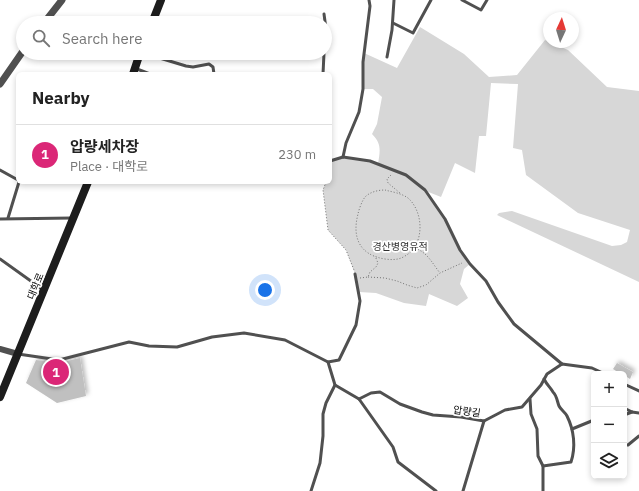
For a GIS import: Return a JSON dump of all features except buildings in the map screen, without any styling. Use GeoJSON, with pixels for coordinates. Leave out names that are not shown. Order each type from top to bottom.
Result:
{"type":"FeatureCollection","features":[{"type":"Feature","properties":{"kind":"main road"},"geometry":{"type":"LineString","coordinates":[[155,16],[161,0]]}},
{"type":"Feature","properties":{"kind":"main road"},"geometry":{"type":"LineString","coordinates":[[134,71],[139,60]]}},
{"type":"Feature","properties":{"kind":"main road","name":"대학로"},"geometry":{"type":"LineString","coordinates":[[0,398],[87,184]]}},
{"type":"Feature","properties":{"kind":"street"},"geometry":{"type":"LineString","coordinates":[[49,16],[62,0]]}},
{"type":"Feature","properties":{"kind":"street"},"geometry":{"type":"LineString","coordinates":[[0,84],[16,60]]}},
{"type":"Feature","properties":{"kind":"street"},"geometry":{"type":"LineString","coordinates":[[0,349],[18,354]]}},
{"type":"Feature","properties":{"kind":"lane"},"geometry":{"type":"LineString","coordinates":[[343,157],[346,143],[359,112],[363,88],[363,62],[370,6],[369,0]]}},
{"type":"Feature","properties":{"kind":"lane"},"geometry":{"type":"LineString","coordinates":[[388,57],[393,23],[394,0]]}},
{"type":"Feature","properties":{"kind":"lane"},"geometry":{"type":"LineString","coordinates":[[393,23],[413,33],[431,0]]}},
{"type":"Feature","properties":{"kind":"lane"},"geometry":{"type":"LineString","coordinates":[[462,0],[481,10],[487,0]]}},
{"type":"Feature","properties":{"kind":"lane"},"geometry":{"type":"LineString","coordinates":[[166,60],[193,67],[209,64],[213,67],[214,72]]}},
{"type":"Feature","properties":{"kind":"lane"},"geometry":{"type":"LineString","coordinates":[[323,72],[324,60]]}},
{"type":"Feature","properties":{"kind":"lane"},"geometry":{"type":"LineString","coordinates":[[332,160],[343,157],[370,161],[406,175],[425,190],[445,219],[460,250],[486,281],[498,302],[514,324],[562,364],[592,368],[598,371]]}},
{"type":"Feature","properties":{"kind":"lane"},"geometry":{"type":"LineString","coordinates":[[0,170],[16,179]]}},
{"type":"Feature","properties":{"kind":"lane"},"geometry":{"type":"LineString","coordinates":[[8,218],[18,184]]}},
{"type":"Feature","properties":{"kind":"lane"},"geometry":{"type":"LineString","coordinates":[[0,219],[73,218]]}},
{"type":"Feature","properties":{"kind":"lane"},"geometry":{"type":"LineString","coordinates":[[0,259],[44,290]]}},
{"type":"Feature","properties":{"kind":"lane"},"geometry":{"type":"LineString","coordinates":[[18,354],[59,360],[129,342],[149,346],[177,346],[212,337],[244,333],[285,340],[328,362],[339,360],[356,325],[360,301],[355,274]]}},
{"type":"Feature","properties":{"kind":"lane"},"geometry":{"type":"LineString","coordinates":[[328,362],[336,385],[359,399],[393,447],[398,462],[436,491]]}},
{"type":"Feature","properties":{"kind":"lane","name":"압량길"},"geometry":{"type":"LineString","coordinates":[[359,399],[380,392],[404,406],[422,412],[433,415],[461,417],[484,421],[505,410],[522,407],[530,399],[547,374],[562,364]]}},
{"type":"Feature","properties":{"kind":"lane"},"geometry":{"type":"LineString","coordinates":[[543,466],[571,462],[573,454],[572,429],[566,414],[560,407],[556,395],[548,388],[544,380]]}},
{"type":"Feature","properties":{"kind":"lane"},"geometry":{"type":"LineString","coordinates":[[311,491],[320,463],[324,436],[323,414],[326,403],[336,385]]}},
{"type":"Feature","properties":{"kind":"lane"},"geometry":{"type":"LineString","coordinates":[[627,385],[639,391]]}},
{"type":"Feature","properties":{"kind":"lane"},"geometry":{"type":"LineString","coordinates":[[530,399],[531,414],[537,429],[538,456],[543,466],[543,491]]}},
{"type":"Feature","properties":{"kind":"lane"},"geometry":{"type":"LineString","coordinates":[[627,410],[639,413]]}},
{"type":"Feature","properties":{"kind":"lane"},"geometry":{"type":"LineString","coordinates":[[627,414],[632,412]]}},
{"type":"Feature","properties":{"kind":"lane"},"geometry":{"type":"LineString","coordinates":[[463,491],[484,421]]}},
{"type":"Feature","properties":{"kind":"lane"},"geometry":{"type":"LineString","coordinates":[[572,429],[591,421]]}},
{"type":"Feature","properties":{"kind":"lane"},"geometry":{"type":"LineString","coordinates":[[627,445],[639,436]]}},
{"type":"Feature","properties":{"kind":"path"},"geometry":{"type":"LineString","coordinates":[[394,171],[387,180],[400,194]]}},
{"type":"Feature","properties":{"kind":"path"},"geometry":{"type":"LineString","coordinates":[[325,184],[323,190],[328,230],[346,250],[355,274]]}},
{"type":"Feature","properties":{"kind":"path"},"geometry":{"type":"LineString","coordinates":[[377,190],[385,190],[408,198],[420,217],[420,232],[415,248],[406,256],[398,260],[375,256],[361,246],[355,234],[358,211],[365,197],[377,190]]}},
{"type":"Feature","properties":{"kind":"path"},"geometry":{"type":"LineString","coordinates":[[415,248],[423,251],[430,258],[440,273]]}},
{"type":"Feature","properties":{"kind":"path"},"geometry":{"type":"LineString","coordinates":[[368,277],[370,272],[378,263],[375,256]]}},
{"type":"Feature","properties":{"kind":"path"},"geometry":{"type":"LineString","coordinates":[[356,278],[385,278],[397,281],[406,286],[417,288],[426,285],[440,273],[459,263],[468,261]]}},
{"type":"Feature","properties":{"kind":"green space","name":"경산병영유적"},"geometry":{"type":"Polygon","coordinates":[[[420,27],[464,54],[489,77],[517,75],[543,42],[543,48],[563,48],[568,50],[607,87],[639,91],[639,282],[497,215],[499,213],[512,211],[612,246],[621,245],[627,242],[630,230],[578,213],[526,175],[522,150],[513,148],[518,84],[491,83],[486,136],[479,136],[475,173],[455,163],[441,197],[426,191],[445,219],[460,250],[470,264],[464,269],[460,284],[468,298],[457,306],[429,294],[426,306],[404,303],[376,293],[359,292],[355,274],[346,250],[328,230],[323,190],[325,184],[332,184],[332,160],[354,159],[378,164],[380,151],[379,144],[372,134],[377,124],[382,97],[373,89],[363,89],[364,53],[397,68],[420,27]]]}},
{"type":"Feature","properties":{"kind":"place","name":"압량세차장"},"geometry":{"type":"Point","coordinates":[56,372]}}]}
